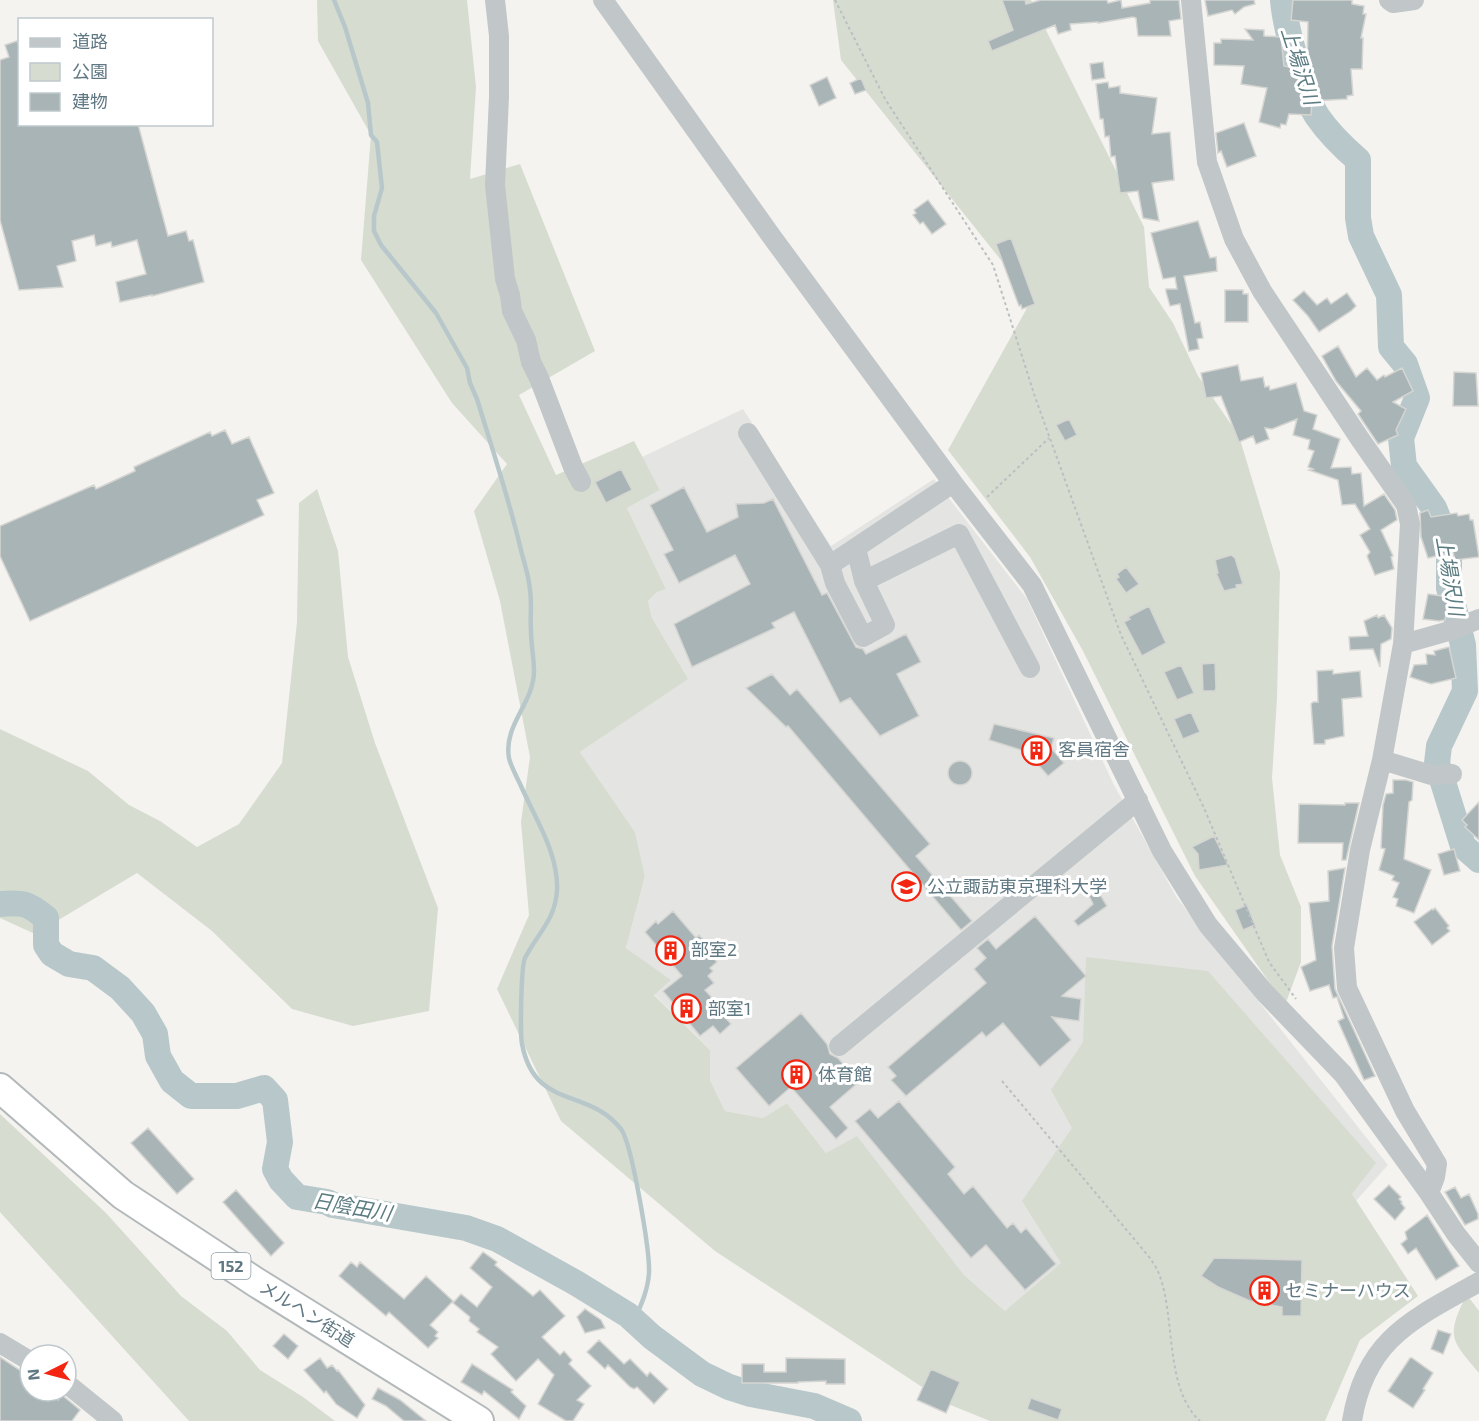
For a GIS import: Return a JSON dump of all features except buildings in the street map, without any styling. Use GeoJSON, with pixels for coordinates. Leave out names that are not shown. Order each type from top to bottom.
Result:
{"type":"FeatureCollection","features":[{"type":"Feature","properties":{"kind":"highway","name":"メルヘン街道"},"geometry":{"type":"LineString","coordinates":[[0,1088],[123,1195],[257,1283],[479,1421]]}},
{"type":"Feature","properties":{"kind":"street"},"geometry":{"type":"LineString","coordinates":[[495,0],[499,36],[499,97],[495,185],[505,279],[512,311],[526,340],[531,363],[581,482]]}},
{"type":"Feature","properties":{"kind":"street"},"geometry":{"type":"LineString","coordinates":[[603,0],[772,237],[953,483],[1032,585],[1162,851],[1208,925],[1265,993],[1343,1074],[1479,1263]]}},
{"type":"Feature","properties":{"kind":"street"},"geometry":{"type":"LineString","coordinates":[[1191,0],[1207,162],[1234,239],[1262,291],[1359,440],[1406,505],[1410,524],[1403,644],[1383,760],[1360,850],[1344,948],[1347,988],[1405,1111],[1437,1164],[1429,1193]]}},
{"type":"Feature","properties":{"kind":"street"},"geometry":{"type":"LineString","coordinates":[[1389,0],[1393,3],[1414,0]]}},
{"type":"Feature","properties":{"kind":"street"},"geometry":{"type":"LineString","coordinates":[[748,433],[830,565],[835,583],[863,637],[885,625],[864,581],[856,548]]}},
{"type":"Feature","properties":{"kind":"street"},"geometry":{"type":"LineString","coordinates":[[830,565],[953,483]]}},
{"type":"Feature","properties":{"kind":"street"},"geometry":{"type":"LineString","coordinates":[[864,581],[959,534],[1030,668]]}},
{"type":"Feature","properties":{"kind":"street"},"geometry":{"type":"LineString","coordinates":[[1403,644],[1464,625]]}},
{"type":"Feature","properties":{"kind":"street"},"geometry":{"type":"LineString","coordinates":[[1383,760],[1431,775],[1452,774]]}},
{"type":"Feature","properties":{"kind":"street"},"geometry":{"type":"LineString","coordinates":[[839,1046],[1138,800]]}},
{"type":"Feature","properties":{"kind":"street"},"geometry":{"type":"LineString","coordinates":[[1352,1421],[1355,1398],[1373,1359],[1392,1336],[1420,1315],[1479,1282]]}},
{"type":"Feature","properties":{"kind":"street"},"geometry":{"type":"LineString","coordinates":[[0,1343],[18,1354]]}},
{"type":"Feature","properties":{"kind":"street"},"geometry":{"type":"LineString","coordinates":[[78,1393],[113,1421]]}},
{"type":"Feature","properties":{"kind":"path"},"geometry":{"type":"LineString","coordinates":[[835,0],[885,99],[993,265],[1049,438],[1121,635],[1204,808],[1269,962],[1300,1005]]}},
{"type":"Feature","properties":{"kind":"path"},"geometry":{"type":"LineString","coordinates":[[974,510],[1049,438]]}},
{"type":"Feature","properties":{"kind":"path"},"geometry":{"type":"LineString","coordinates":[[1002,1081],[1150,1257],[1159,1274],[1165,1298],[1180,1387],[1188,1405],[1200,1421]]}},
{"type":"Feature","properties":{"kind":"shaded area","name":"公立諏訪東京理科大学"},"geometry":{"type":"Polygon","coordinates":[[[743,409],[831,546],[934,479],[1027,599],[1114,785],[1177,898],[1388,1165],[1323,1238],[1005,1311],[826,1153],[787,1103],[763,1118],[725,1111],[710,1080],[710,1050],[654,994],[670,980],[626,948],[645,876],[635,832],[580,752],[687,679],[652,618],[648,601],[657,592],[666,589],[627,508],[660,490],[642,457],[743,409]]]}},
{"type":"Feature","properties":{"kind":"green space"},"geometry":{"type":"Polygon","coordinates":[[[317,0],[467,0],[476,87],[470,179],[520,164],[595,351],[519,395],[556,475],[634,441],[660,490],[627,508],[666,589],[657,592],[648,601],[652,618],[688,679],[580,752],[635,832],[645,876],[626,948],[671,980],[654,995],[710,1050],[710,1080],[725,1111],[763,1118],[787,1103],[826,1153],[857,1136],[963,1274],[1005,1311],[1061,1263],[1022,1201],[1072,1128],[1051,1090],[1083,1042],[1086,957],[1208,971],[1376,1163],[1352,1194],[1418,1296],[1360,1340],[1325,1421],[990,1421],[948,1404],[715,1251],[561,1121],[497,989],[529,915],[521,822],[530,757],[500,601],[474,511],[507,464],[452,403],[361,260],[371,135],[318,41],[317,0]]]}},
{"type":"Feature","properties":{"kind":"green space"},"geometry":{"type":"Polygon","coordinates":[[[833,0],[1031,0],[1144,227],[1149,287],[1173,323],[1198,376],[1239,436],[1280,572],[1277,698],[1272,778],[1280,855],[1301,907],[1301,962],[1285,1005],[1195,876],[1083,651],[1030,557],[948,450],[1032,299],[841,60],[833,0]]]}},
{"type":"Feature","properties":{"kind":"green space"},"geometry":{"type":"Polygon","coordinates":[[[317,489],[338,551],[348,657],[375,743],[438,908],[429,1011],[353,1026],[292,1009],[212,931],[137,873],[35,934],[0,918],[0,729],[88,771],[129,805],[160,821],[197,847],[239,824],[282,763],[297,622],[299,503],[317,489]]]}},
{"type":"Feature","properties":{"kind":"green space"},"geometry":{"type":"Polygon","coordinates":[[[0,1114],[106,1213],[181,1296],[227,1331],[260,1370],[303,1397],[335,1421],[189,1421],[0,1212],[0,1114]]]}},
{"type":"Feature","properties":{"kind":"green space"},"geometry":{"type":"Polygon","coordinates":[[[1470,1299],[1479,1311],[1479,1373],[1458,1347],[1454,1332],[1458,1313],[1464,1300],[1470,1299]]]}},
{"type":"Feature","properties":{"kind":"waterway"},"geometry":{"type":"LineString","coordinates":[[334,0],[345,27],[368,103],[371,135],[377,142],[382,188],[374,216],[374,231],[381,245],[436,313],[467,368],[505,490],[527,573],[531,595],[533,683],[510,735],[509,758],[550,850],[557,877],[557,891],[553,910],[525,958],[521,1000],[522,1044],[529,1065],[538,1080],[564,1096],[593,1107],[608,1116],[621,1129],[640,1198],[649,1261],[647,1285],[634,1321]]}},
{"type":"Feature","properties":{"kind":"waterway","name":"上場沢川"},"geometry":{"type":"LineString","coordinates":[[1283,0],[1296,60],[1312,106],[1326,128],[1358,160],[1358,218],[1361,236],[1389,295],[1391,347],[1405,364],[1417,398],[1401,438],[1404,466],[1434,508],[1441,525],[1449,556],[1449,588],[1463,645],[1465,691],[1439,746],[1437,763],[1463,846],[1479,860]]}},
{"type":"Feature","properties":{"kind":"waterway","name":"日陰田川"},"geometry":{"type":"LineString","coordinates":[[0,904],[14,903],[34,909],[46,918],[46,945],[52,954],[69,964],[93,968],[120,988],[143,1013],[155,1034],[158,1056],[172,1081],[191,1096],[237,1096],[264,1088],[275,1100],[280,1142],[275,1169],[281,1180],[297,1197],[466,1228],[497,1239],[628,1315],[652,1337],[702,1374],[729,1387],[751,1394],[814,1406],[849,1421]]}},
{"type":"Feature","properties":{"kind":"place","name":"客員宿舎"},"geometry":{"type":"Point","coordinates":[1037,750]}},
{"type":"Feature","properties":{"kind":"place","name":"公立諏訪東京理科大学"},"geometry":{"type":"Point","coordinates":[906,887]}},
{"type":"Feature","properties":{"kind":"place","name":"部室2"},"geometry":{"type":"Point","coordinates":[670,950]}},
{"type":"Feature","properties":{"kind":"place","name":"部室1"},"geometry":{"type":"Point","coordinates":[687,1009]}},
{"type":"Feature","properties":{"kind":"place","name":"体育館"},"geometry":{"type":"Point","coordinates":[797,1075]}},
{"type":"Feature","properties":{"kind":"place","name":"セミナーハウス"},"geometry":{"type":"Point","coordinates":[1264,1291]}}]}
